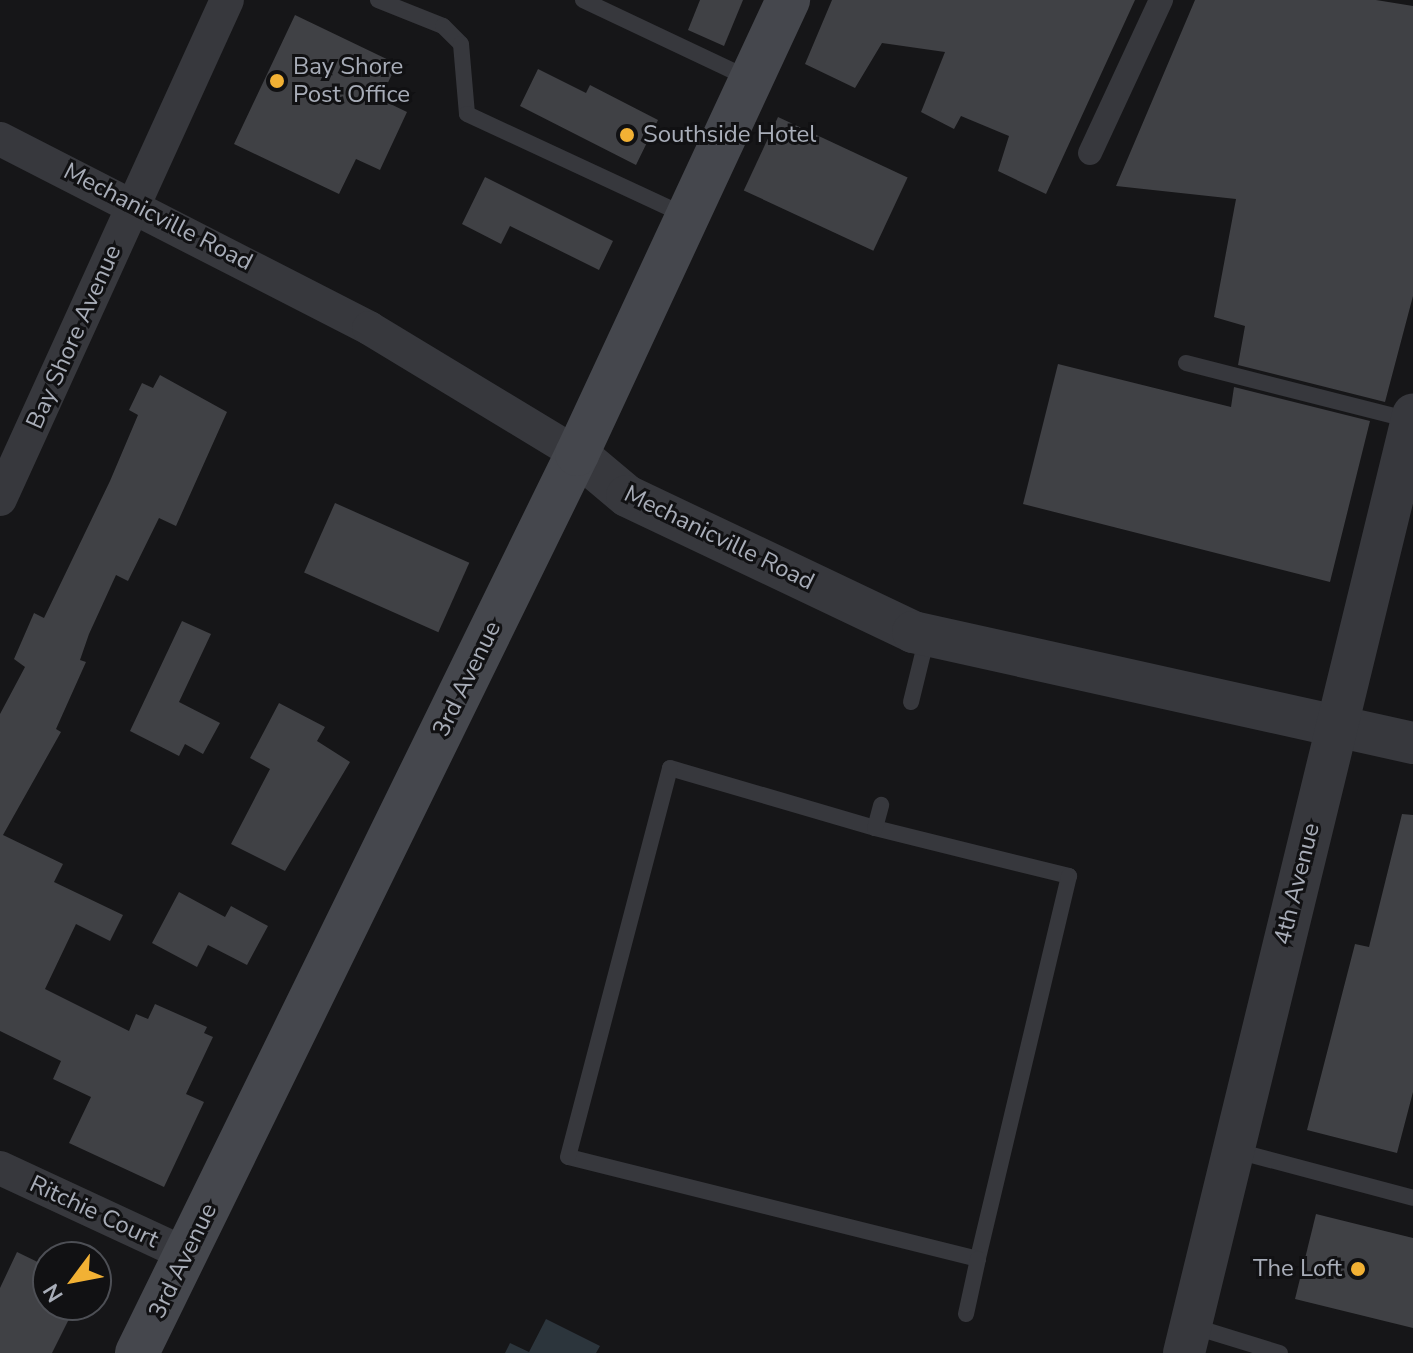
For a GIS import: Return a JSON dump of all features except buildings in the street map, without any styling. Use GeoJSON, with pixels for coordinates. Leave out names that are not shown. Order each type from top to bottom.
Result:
{"type":"FeatureCollection","features":[{"type":"Feature","properties":{"kind":"main road","name":"3rd Avenue"},"geometry":{"type":"LineString","coordinates":[[137,1353],[577,454],[788,0]]}},
{"type":"Feature","properties":{"kind":"street","name":"Bay Shore Avenue"},"geometry":{"type":"LineString","coordinates":[[0,499],[227,0]]}},
{"type":"Feature","properties":{"kind":"street"},"geometry":{"type":"LineString","coordinates":[[1090,153],[1161,0]]}},
{"type":"Feature","properties":{"kind":"street","name":"Mechanicville Road"},"geometry":{"type":"LineString","coordinates":[[0,139],[134,203],[369,328],[577,454],[627,496],[928,635],[1413,743]]}},
{"type":"Feature","properties":{"kind":"street","name":"4th Avenue"},"geometry":{"type":"LineString","coordinates":[[1187,1340],[1412,418]]}},
{"type":"Feature","properties":{"kind":"street","name":"Ritchie Court"},"geometry":{"type":"LineString","coordinates":[[0,1168],[187,1255]]}},
{"type":"Feature","properties":{"kind":"lane"},"geometry":{"type":"LineString","coordinates":[[378,0],[443,26],[461,44],[467,114],[689,217]]}},
{"type":"Feature","properties":{"kind":"lane"},"geometry":{"type":"LineString","coordinates":[[583,0],[752,79]]}},
{"type":"Feature","properties":{"kind":"lane"},"geometry":{"type":"LineString","coordinates":[[1186,363],[1412,418]]}},
{"type":"Feature","properties":{"kind":"lane"},"geometry":{"type":"LineString","coordinates":[[911,702],[928,635]]}},
{"type":"Feature","properties":{"kind":"lane"},"geometry":{"type":"LineString","coordinates":[[966,1314],[1069,876],[875,828],[670,768],[568,1157],[978,1259]]}},
{"type":"Feature","properties":{"kind":"lane"},"geometry":{"type":"LineString","coordinates":[[875,828],[881,805]]}},
{"type":"Feature","properties":{"kind":"lane"},"geometry":{"type":"LineString","coordinates":[[1232,1150],[1413,1198]]}},
{"type":"Feature","properties":{"kind":"lane"},"geometry":{"type":"LineString","coordinates":[[1187,1340],[1280,1353]]}},
{"type":"Feature","properties":{"kind":"shaded area"},"geometry":{"type":"Polygon","coordinates":[[[546,1319],[600,1346],[596,1353],[505,1353],[510,1343],[529,1352],[546,1319]]]}},
{"type":"Feature","properties":{"kind":"place","name":"Bay Shore Post Office"},"geometry":{"type":"Point","coordinates":[277,81]}},
{"type":"Feature","properties":{"kind":"place","name":"Southside Hotel"},"geometry":{"type":"Point","coordinates":[627,135]}},
{"type":"Feature","properties":{"kind":"place","name":"The Loft"},"geometry":{"type":"Point","coordinates":[1358,1269]}}]}
